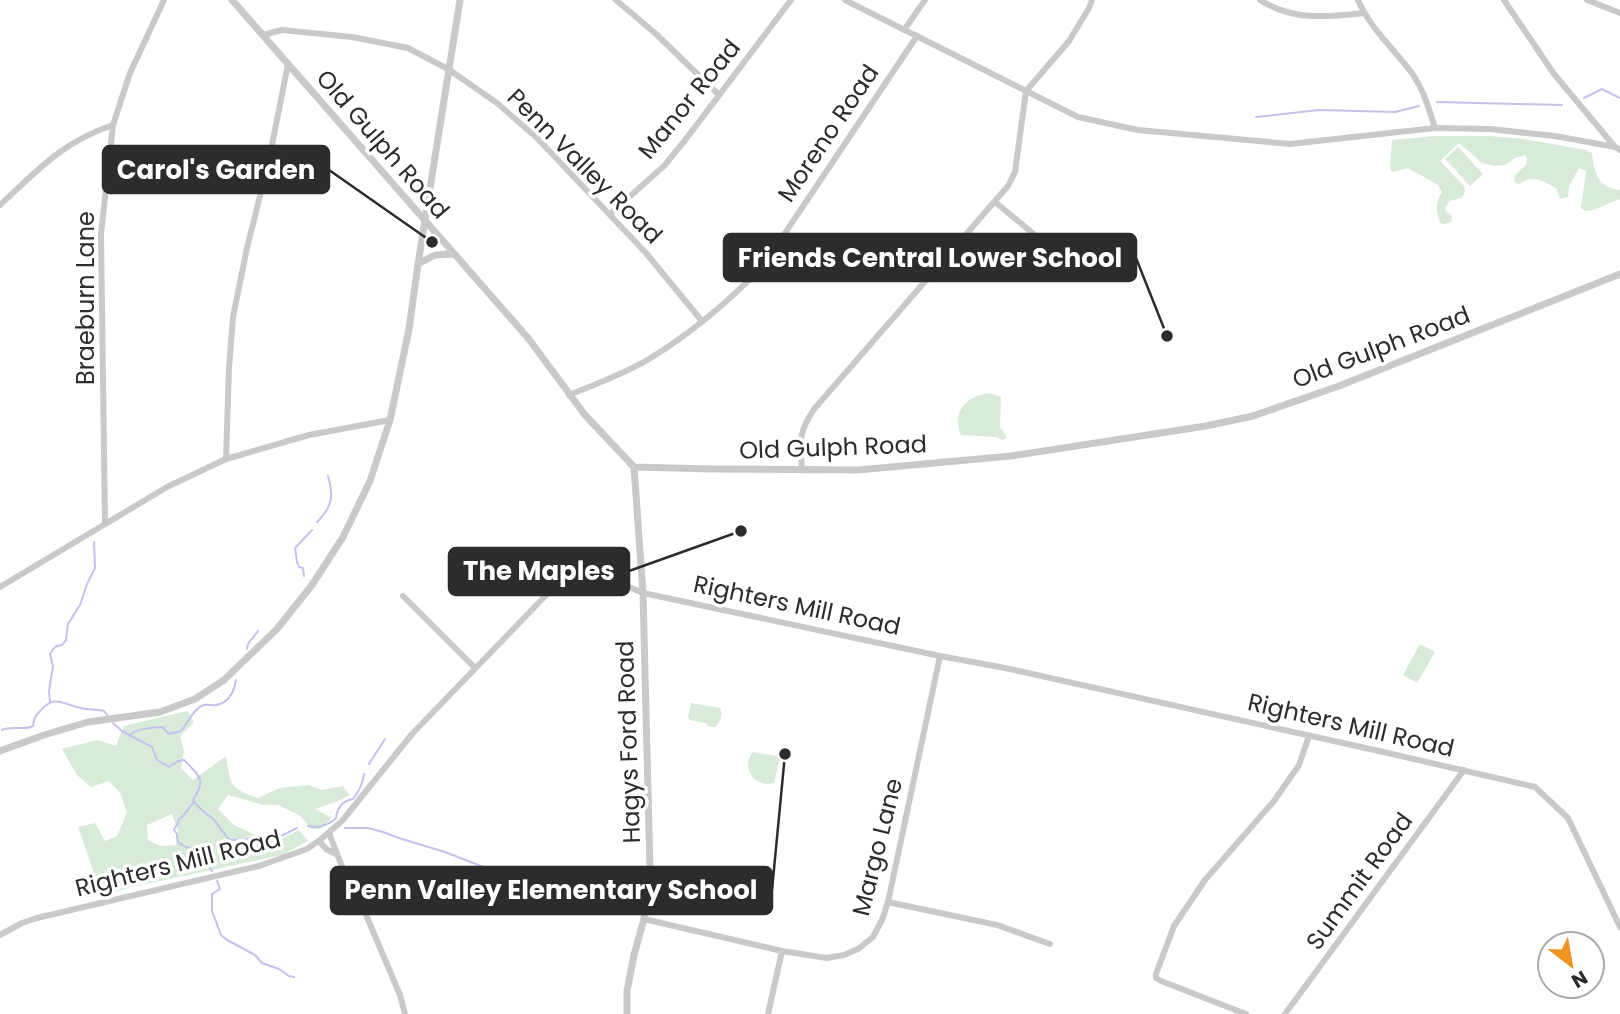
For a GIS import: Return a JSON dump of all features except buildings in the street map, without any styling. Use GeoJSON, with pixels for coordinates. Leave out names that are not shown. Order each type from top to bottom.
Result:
{"type":"FeatureCollection","features":[{"type":"Feature","properties":{"kind":"street","name":"Braeburn Lane"},"geometry":{"type":"LineString","coordinates":[[105,523],[101,234],[113,125],[130,73],[164,0]]}},
{"type":"Feature","properties":{"kind":"street","name":"Old Gulph Road"},"geometry":{"type":"LineString","coordinates":[[232,0],[528,338],[585,415],[634,467],[858,470],[1011,456],[1206,426],[1253,416],[1339,386],[1620,274]]}},
{"type":"Feature","properties":{"kind":"street"},"geometry":{"type":"LineString","coordinates":[[0,751],[88,722],[160,712],[195,699],[224,680],[277,629],[312,585],[343,537],[370,481],[390,420],[409,329],[460,0]]}},
{"type":"Feature","properties":{"kind":"street"},"geometry":{"type":"LineString","coordinates":[[616,0],[656,34],[719,95]]}},
{"type":"Feature","properties":{"kind":"street","name":"Manor Road"},"geometry":{"type":"LineString","coordinates":[[610,214],[664,166],[687,139],[791,0]]}},
{"type":"Feature","properties":{"kind":"street"},"geometry":{"type":"LineString","coordinates":[[845,0],[1079,117],[1138,130],[1290,144],[1435,128],[1503,130],[1555,136],[1618,149]]}},
{"type":"Feature","properties":{"kind":"street"},"geometry":{"type":"LineString","coordinates":[[904,30],[925,0]]}},
{"type":"Feature","properties":{"kind":"street"},"geometry":{"type":"LineString","coordinates":[[802,469],[801,434],[805,422],[815,408],[1007,186],[1015,172],[1026,90],[1069,41],[1092,0]]}},
{"type":"Feature","properties":{"kind":"street"},"geometry":{"type":"LineString","coordinates":[[1260,0],[1280,11],[1307,17],[1364,13]]}},
{"type":"Feature","properties":{"kind":"street"},"geometry":{"type":"LineString","coordinates":[[1358,0],[1364,13],[1420,87],[1435,128]]}},
{"type":"Feature","properties":{"kind":"street"},"geometry":{"type":"LineString","coordinates":[[1504,0],[1554,74],[1618,149]]}},
{"type":"Feature","properties":{"kind":"street"},"geometry":{"type":"LineString","coordinates":[[1587,0],[1620,13]]}},
{"type":"Feature","properties":{"kind":"street","name":"Penn Valley Road"},"geometry":{"type":"LineString","coordinates":[[263,35],[282,30],[352,37],[408,48],[448,69],[497,103],[537,138],[646,253],[701,320]]}},
{"type":"Feature","properties":{"kind":"street","name":"Moreno Road"},"geometry":{"type":"LineString","coordinates":[[569,395],[610,379],[648,359],[738,291],[763,266],[917,36]]}},
{"type":"Feature","properties":{"kind":"street"},"geometry":{"type":"LineString","coordinates":[[226,459],[233,317],[288,64]]}},
{"type":"Feature","properties":{"kind":"street"},"geometry":{"type":"LineString","coordinates":[[0,205],[52,156],[93,132],[113,125]]}},
{"type":"Feature","properties":{"kind":"street"},"geometry":{"type":"LineString","coordinates":[[995,202],[1047,245]]}},
{"type":"Feature","properties":{"kind":"street"},"geometry":{"type":"LineString","coordinates":[[418,264],[435,255],[454,254]]}},
{"type":"Feature","properties":{"kind":"street"},"geometry":{"type":"LineString","coordinates":[[0,587],[167,487],[226,459],[309,435],[390,420]]}},
{"type":"Feature","properties":{"kind":"street","name":"Hagys Ford Road"},"geometry":{"type":"LineString","coordinates":[[627,1014],[627,991],[644,919],[650,870],[643,593],[634,467]]}},
{"type":"Feature","properties":{"kind":"street","name":"Righters Mill Road"},"geometry":{"type":"LineString","coordinates":[[0,935],[37,918],[259,866],[307,849],[342,821],[412,734],[553,589],[579,579],[630,587],[643,593],[1018,671],[1535,787],[1568,818],[1620,927]]}},
{"type":"Feature","properties":{"kind":"street"},"geometry":{"type":"LineString","coordinates":[[403,596],[475,668]]}},
{"type":"Feature","properties":{"kind":"street","name":"Margo Lane"},"geometry":{"type":"LineString","coordinates":[[644,919],[782,951],[827,958],[859,949],[873,937],[888,902],[940,656]]}},
{"type":"Feature","properties":{"kind":"street"},"geometry":{"type":"LineString","coordinates":[[1246,1014],[1161,981],[1156,978],[1156,971],[1174,926],[1205,880],[1274,801],[1298,765],[1309,736]]}},
{"type":"Feature","properties":{"kind":"street","name":"Summit Road"},"geometry":{"type":"LineString","coordinates":[[1285,1014],[1464,770]]}},
{"type":"Feature","properties":{"kind":"street"},"geometry":{"type":"LineString","coordinates":[[329,833],[400,995],[405,1014]]}},
{"type":"Feature","properties":{"kind":"street"},"geometry":{"type":"LineString","coordinates":[[318,841],[337,854]]}},
{"type":"Feature","properties":{"kind":"street"},"geometry":{"type":"LineString","coordinates":[[888,902],[997,925],[1050,944]]}},
{"type":"Feature","properties":{"kind":"street"},"geometry":{"type":"LineString","coordinates":[[768,1014],[782,951]]}},
{"type":"Feature","properties":{"kind":"green space"},"geometry":{"type":"Polygon","coordinates":[[[1434,136],[1525,139],[1585,150],[1592,153],[1598,178],[1607,186],[1620,190],[1620,199],[1585,211],[1581,208],[1586,171],[1579,168],[1569,187],[1568,197],[1560,199],[1557,189],[1543,181],[1529,179],[1516,183],[1515,175],[1527,164],[1526,155],[1505,165],[1494,166],[1482,163],[1459,143],[1440,161],[1464,186],[1465,192],[1462,198],[1450,201],[1445,208],[1446,212],[1451,214],[1451,222],[1440,223],[1437,207],[1442,192],[1438,185],[1408,168],[1392,172],[1390,169],[1392,140],[1434,136]]]}},
{"type":"Feature","properties":{"kind":"green space"},"geometry":{"type":"Polygon","coordinates":[[[1458,147],[1483,174],[1470,186],[1445,159],[1458,147]]]}},
{"type":"Feature","properties":{"kind":"green space"},"geometry":{"type":"Polygon","coordinates":[[[990,393],[1001,397],[1000,427],[1007,437],[1003,440],[996,437],[961,435],[958,419],[963,406],[974,397],[990,393]]]}},
{"type":"Feature","properties":{"kind":"green space"},"geometry":{"type":"Polygon","coordinates":[[[1420,644],[1435,652],[1417,683],[1403,675],[1420,644]]]}},
{"type":"Feature","properties":{"kind":"green space"},"geometry":{"type":"Polygon","coordinates":[[[691,703],[720,708],[720,721],[715,727],[709,727],[706,723],[690,720],[688,717],[691,703]]]}},
{"type":"Feature","properties":{"kind":"green space"},"geometry":{"type":"Polygon","coordinates":[[[187,711],[194,722],[180,736],[184,751],[181,768],[193,780],[226,756],[233,784],[242,792],[258,798],[280,788],[309,785],[322,790],[343,786],[350,795],[315,809],[332,818],[320,829],[312,829],[299,815],[278,805],[264,805],[228,795],[218,809],[234,825],[256,835],[279,840],[299,830],[308,841],[282,855],[132,887],[102,896],[78,827],[95,823],[105,841],[117,836],[127,812],[120,793],[109,781],[91,787],[77,775],[62,749],[98,740],[116,746],[124,726],[187,711]],[[172,814],[147,825],[148,840],[160,846],[176,845],[178,830],[172,814]]]}},
{"type":"Feature","properties":{"kind":"green space"},"geometry":{"type":"Polygon","coordinates":[[[753,752],[776,756],[781,753],[784,758],[779,761],[774,783],[761,783],[751,775],[748,764],[753,752]]]}},
{"type":"Feature","properties":{"kind":"waterway"},"geometry":{"type":"LineString","coordinates":[[1584,98],[1602,89],[1620,98]]}},
{"type":"Feature","properties":{"kind":"waterway"},"geometry":{"type":"LineString","coordinates":[[1437,102],[1562,105]]}},
{"type":"Feature","properties":{"kind":"waterway"},"geometry":{"type":"LineString","coordinates":[[1256,117],[1319,110],[1395,112],[1419,106]]}},
{"type":"Feature","properties":{"kind":"waterway"},"geometry":{"type":"LineString","coordinates":[[317,522],[330,501],[328,476]]}},
{"type":"Feature","properties":{"kind":"waterway"},"geometry":{"type":"LineString","coordinates":[[304,576],[303,568],[299,567],[297,562],[295,548],[312,530]]}},
{"type":"Feature","properties":{"kind":"waterway"},"geometry":{"type":"LineString","coordinates":[[50,702],[53,666],[50,654],[66,640],[68,624],[80,605],[95,568],[94,542]]}},
{"type":"Feature","properties":{"kind":"waterway"},"geometry":{"type":"LineString","coordinates":[[247,649],[258,631]]}},
{"type":"Feature","properties":{"kind":"waterway"},"geometry":{"type":"LineString","coordinates":[[131,734],[159,727],[169,734],[181,731],[200,707],[221,704],[228,699],[236,680]]}},
{"type":"Feature","properties":{"kind":"waterway"},"geometry":{"type":"LineString","coordinates":[[2,730],[33,726],[38,713],[55,702],[104,711],[108,716]]}},
{"type":"Feature","properties":{"kind":"waterway"},"geometry":{"type":"LineString","coordinates":[[113,723],[152,747],[157,760],[169,767],[184,760],[200,780],[200,788],[193,800],[230,840],[277,838],[297,828]]}},
{"type":"Feature","properties":{"kind":"waterway"},"geometry":{"type":"LineString","coordinates":[[369,764],[385,739]]}},
{"type":"Feature","properties":{"kind":"waterway"},"geometry":{"type":"LineString","coordinates":[[308,826],[323,826],[336,818],[341,805],[353,799],[357,793],[364,774]]}},
{"type":"Feature","properties":{"kind":"waterway"},"geometry":{"type":"LineString","coordinates":[[194,802],[179,819],[174,830],[179,842],[197,852],[212,871]]}},
{"type":"Feature","properties":{"kind":"waterway"},"geometry":{"type":"LineString","coordinates":[[345,828],[368,828],[383,832],[491,870],[556,887],[578,899],[602,897]]}},
{"type":"Feature","properties":{"kind":"waterway"},"geometry":{"type":"LineString","coordinates":[[217,881],[220,889],[212,894],[212,911],[221,935],[255,955],[262,963],[294,977]]}},
{"type":"Feature","properties":{"kind":"place","name":"Carol's Garden"},"geometry":{"type":"Point","coordinates":[432,242]}},
{"type":"Feature","properties":{"kind":"place","name":"Friends Central Lower School"},"geometry":{"type":"Point","coordinates":[1167,336]}},
{"type":"Feature","properties":{"kind":"place","name":"The Maples"},"geometry":{"type":"Point","coordinates":[741,531]}},
{"type":"Feature","properties":{"kind":"place","name":"Penn Valley Elementary School"},"geometry":{"type":"Point","coordinates":[785,754]}}]}
